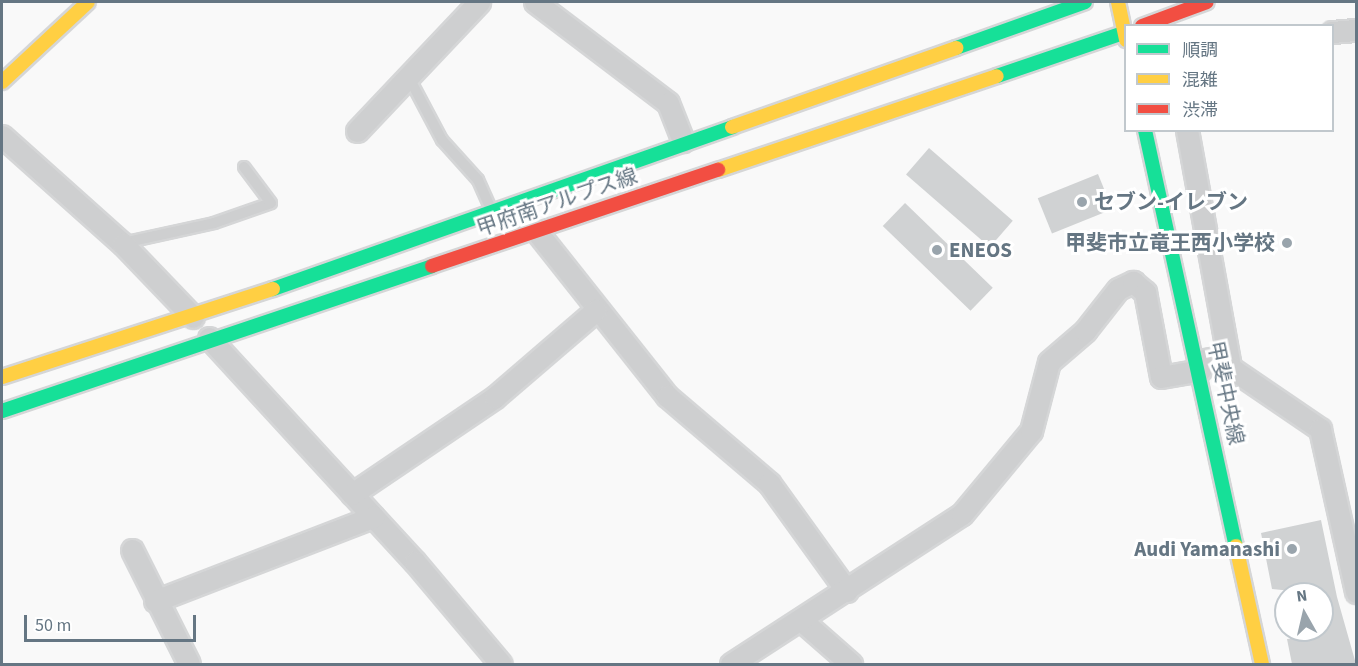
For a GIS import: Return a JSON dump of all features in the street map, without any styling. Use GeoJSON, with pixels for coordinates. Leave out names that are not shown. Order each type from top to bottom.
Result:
{"type":"FeatureCollection","features":[{"type":"Feature","properties":{"kind":"main road"},"geometry":{"type":"LineString","coordinates":[[2,82],[88,2]]}},
{"type":"Feature","properties":{"kind":"main road","name":"甲府南アルプス線"},"geometry":{"type":"LineString","coordinates":[[2,377],[193,317],[491,208],[1085,2]]}},
{"type":"Feature","properties":{"kind":"main road"},"geometry":{"type":"LineString","coordinates":[[1118,2],[1124,29]]}},
{"type":"Feature","properties":{"kind":"main road"},"geometry":{"type":"LineString","coordinates":[[1148,24],[1208,2]]}},
{"type":"Feature","properties":{"kind":"main road","name":"甲府南アルプス線"},"geometry":{"type":"LineString","coordinates":[[2,411],[209,338],[537,232],[1124,34]]}},
{"type":"Feature","properties":{"kind":"main road","name":"甲斐中央線"},"geometry":{"type":"LineString","coordinates":[[1145,132],[1199,366],[1262,664]]}},
{"type":"Feature","properties":{"kind":"street"},"geometry":{"type":"LineString","coordinates":[[357,131],[406,74],[479,2]]}},
{"type":"Feature","properties":{"kind":"street"},"geometry":{"type":"LineString","coordinates":[[534,2],[668,103],[683,141]]}},
{"type":"Feature","properties":{"kind":"street"},"geometry":{"type":"LineString","coordinates":[[1334,32],[1356,30]]}},
{"type":"Feature","properties":{"kind":"street"},"geometry":{"type":"LineString","coordinates":[[1187,132],[1230,367]]}},
{"type":"Feature","properties":{"kind":"street"},"geometry":{"type":"LineString","coordinates":[[2,136],[123,244],[193,317]]}},
{"type":"Feature","properties":{"kind":"street"},"geometry":{"type":"LineString","coordinates":[[537,232],[596,310],[667,396],[769,483],[847,591]]}},
{"type":"Feature","properties":{"kind":"street"},"geometry":{"type":"LineString","coordinates":[[731,664],[847,591],[962,513],[1002,471],[1031,431],[1049,362],[1085,331],[1118,289],[1133,282],[1145,292],[1161,377],[1199,366],[1216,358],[1320,429],[1356,592]]}},
{"type":"Feature","properties":{"kind":"street"},"geometry":{"type":"LineString","coordinates":[[352,494],[495,397],[596,310]]}},
{"type":"Feature","properties":{"kind":"street"},"geometry":{"type":"LineString","coordinates":[[209,338],[373,517],[501,664]]}},
{"type":"Feature","properties":{"kind":"street"},"geometry":{"type":"LineString","coordinates":[[155,601],[373,517]]}},
{"type":"Feature","properties":{"kind":"street"},"geometry":{"type":"LineString","coordinates":[[132,550],[155,601],[189,664]]}},
{"type":"Feature","properties":{"kind":"street"},"geometry":{"type":"LineString","coordinates":[[801,620],[851,664]]}},
{"type":"Feature","properties":{"kind":"lane"},"geometry":{"type":"LineString","coordinates":[[406,74],[442,140],[478,180],[491,208]]}},
{"type":"Feature","properties":{"kind":"lane"},"geometry":{"type":"LineString","coordinates":[[123,244],[214,223],[271,203],[244,167]]}},
{"type":"Feature","properties":{"kind":"building"},"geometry":{"type":"Polygon","coordinates":[[[929,148],[1013,221],[990,247],[906,174],[929,148]]]}},
{"type":"Feature","properties":{"kind":"building"},"geometry":{"type":"Polygon","coordinates":[[[1098,174],[1112,209],[1052,234],[1038,198],[1098,174]]]}},
{"type":"Feature","properties":{"kind":"building"},"geometry":{"type":"Polygon","coordinates":[[[905,203],[993,288],[971,311],[883,226],[905,203]]]}},
{"type":"Feature","properties":{"kind":"building"},"geometry":{"type":"Polygon","coordinates":[[[1321,520],[1334,582],[1274,582],[1274,589],[1272,589],[1261,533],[1321,520]]]}},
{"type":"Feature","properties":{"kind":"building"},"geometry":{"type":"Polygon","coordinates":[[[1334,583],[1356,664],[1292,664],[1288,642],[1334,642],[1334,583]]]}},
{"type":"Feature","properties":{"kind":"traffic: fast"},"geometry":{"type":"LineString","coordinates":[[956,48],[1085,2]]}},
{"type":"Feature","properties":{"kind":"traffic: fast"},"geometry":{"type":"LineString","coordinates":[[997,76],[1124,33]]}},
{"type":"Feature","properties":{"kind":"traffic: fast"},"geometry":{"type":"LineString","coordinates":[[273,289],[732,127]]}},
{"type":"Feature","properties":{"kind":"traffic: fast"},"geometry":{"type":"LineString","coordinates":[[1145,132],[1236,546]]}},
{"type":"Feature","properties":{"kind":"traffic: fast"},"geometry":{"type":"LineString","coordinates":[[2,411],[432,266]]}},
{"type":"Feature","properties":{"kind":"traffic: slow"},"geometry":{"type":"LineString","coordinates":[[2,82],[88,2]]}},
{"type":"Feature","properties":{"kind":"traffic: slow"},"geometry":{"type":"LineString","coordinates":[[1118,2],[1124,30]]}},
{"type":"Feature","properties":{"kind":"traffic: slow"},"geometry":{"type":"LineString","coordinates":[[732,127],[956,48]]}},
{"type":"Feature","properties":{"kind":"traffic: slow"},"geometry":{"type":"LineString","coordinates":[[718,170],[997,76]]}},
{"type":"Feature","properties":{"kind":"traffic: slow"},"geometry":{"type":"LineString","coordinates":[[2,377],[273,289]]}},
{"type":"Feature","properties":{"kind":"traffic: slow"},"geometry":{"type":"LineString","coordinates":[[1236,546],[1262,664]]}},
{"type":"Feature","properties":{"kind":"traffic: jam"},"geometry":{"type":"LineString","coordinates":[[1147,24],[1207,2]]}},
{"type":"Feature","properties":{"kind":"traffic: jam"},"geometry":{"type":"LineString","coordinates":[[432,266],[718,170]]}},
{"type":"Feature","properties":{"kind":"place","name":"セブン-イレブン"},"geometry":{"type":"Point","coordinates":[1082,202]}},
{"type":"Feature","properties":{"kind":"place","name":"甲斐市立竜王西小学校"},"geometry":{"type":"Point","coordinates":[1287,243]}},
{"type":"Feature","properties":{"kind":"place","name":"ENEOS"},"geometry":{"type":"Point","coordinates":[937,250]}},
{"type":"Feature","properties":{"kind":"place","name":"Audi Yamanashi"},"geometry":{"type":"Point","coordinates":[1292,549]}}]}
